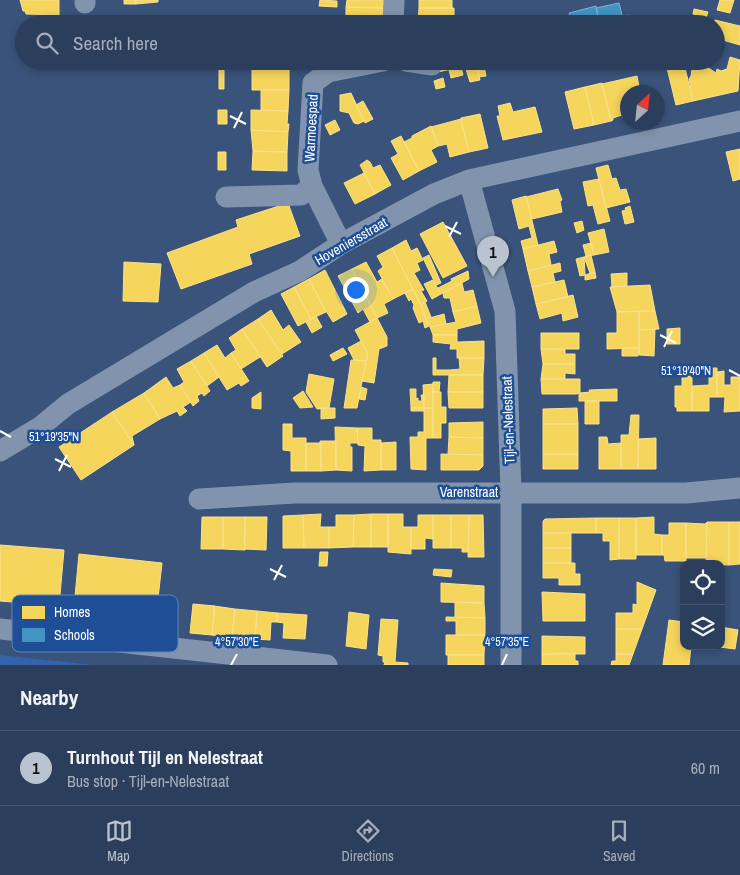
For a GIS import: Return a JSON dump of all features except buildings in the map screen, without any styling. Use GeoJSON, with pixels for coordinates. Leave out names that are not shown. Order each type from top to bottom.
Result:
{"type":"FeatureCollection","features":[{"type":"Feature","properties":{"kind":"street"},"geometry":{"type":"LineString","coordinates":[[393,15],[394,0]]}},
{"type":"Feature","properties":{"kind":"street","name":"Warmoespad"},"geometry":{"type":"LineString","coordinates":[[338,70],[328,72],[314,83],[308,170],[312,186],[341,244]]}},
{"type":"Feature","properties":{"kind":"street","name":"Hoveniersstraat"},"geometry":{"type":"LineString","coordinates":[[0,452],[40,427],[68,404],[254,292],[300,271],[341,244],[434,194],[469,180],[740,121]]}},
{"type":"Feature","properties":{"kind":"street","name":"Tijl-en-Nelestraat"},"geometry":{"type":"LineString","coordinates":[[469,180],[505,311],[511,492],[511,665]]}},
{"type":"Feature","properties":{"kind":"street"},"geometry":{"type":"LineString","coordinates":[[226,197],[301,195],[312,186]]}},
{"type":"Feature","properties":{"kind":"street","name":"Varenstraat"},"geometry":{"type":"LineString","coordinates":[[199,499],[295,493],[686,493],[740,488]]}},
{"type":"Feature","properties":{"kind":"street"},"geometry":{"type":"LineString","coordinates":[[178,650],[282,663],[327,665]]}},
{"type":"Feature","properties":{"kind":"shaded area"},"geometry":{"type":"Polygon","coordinates":[[[0,655],[93,665],[0,665],[0,655]]]}},
{"type":"Feature","properties":{"kind":"place","name":"Turnhout Tijl en Nelestraat"},"geometry":{"type":"Point","coordinates":[493,277]}}]}
